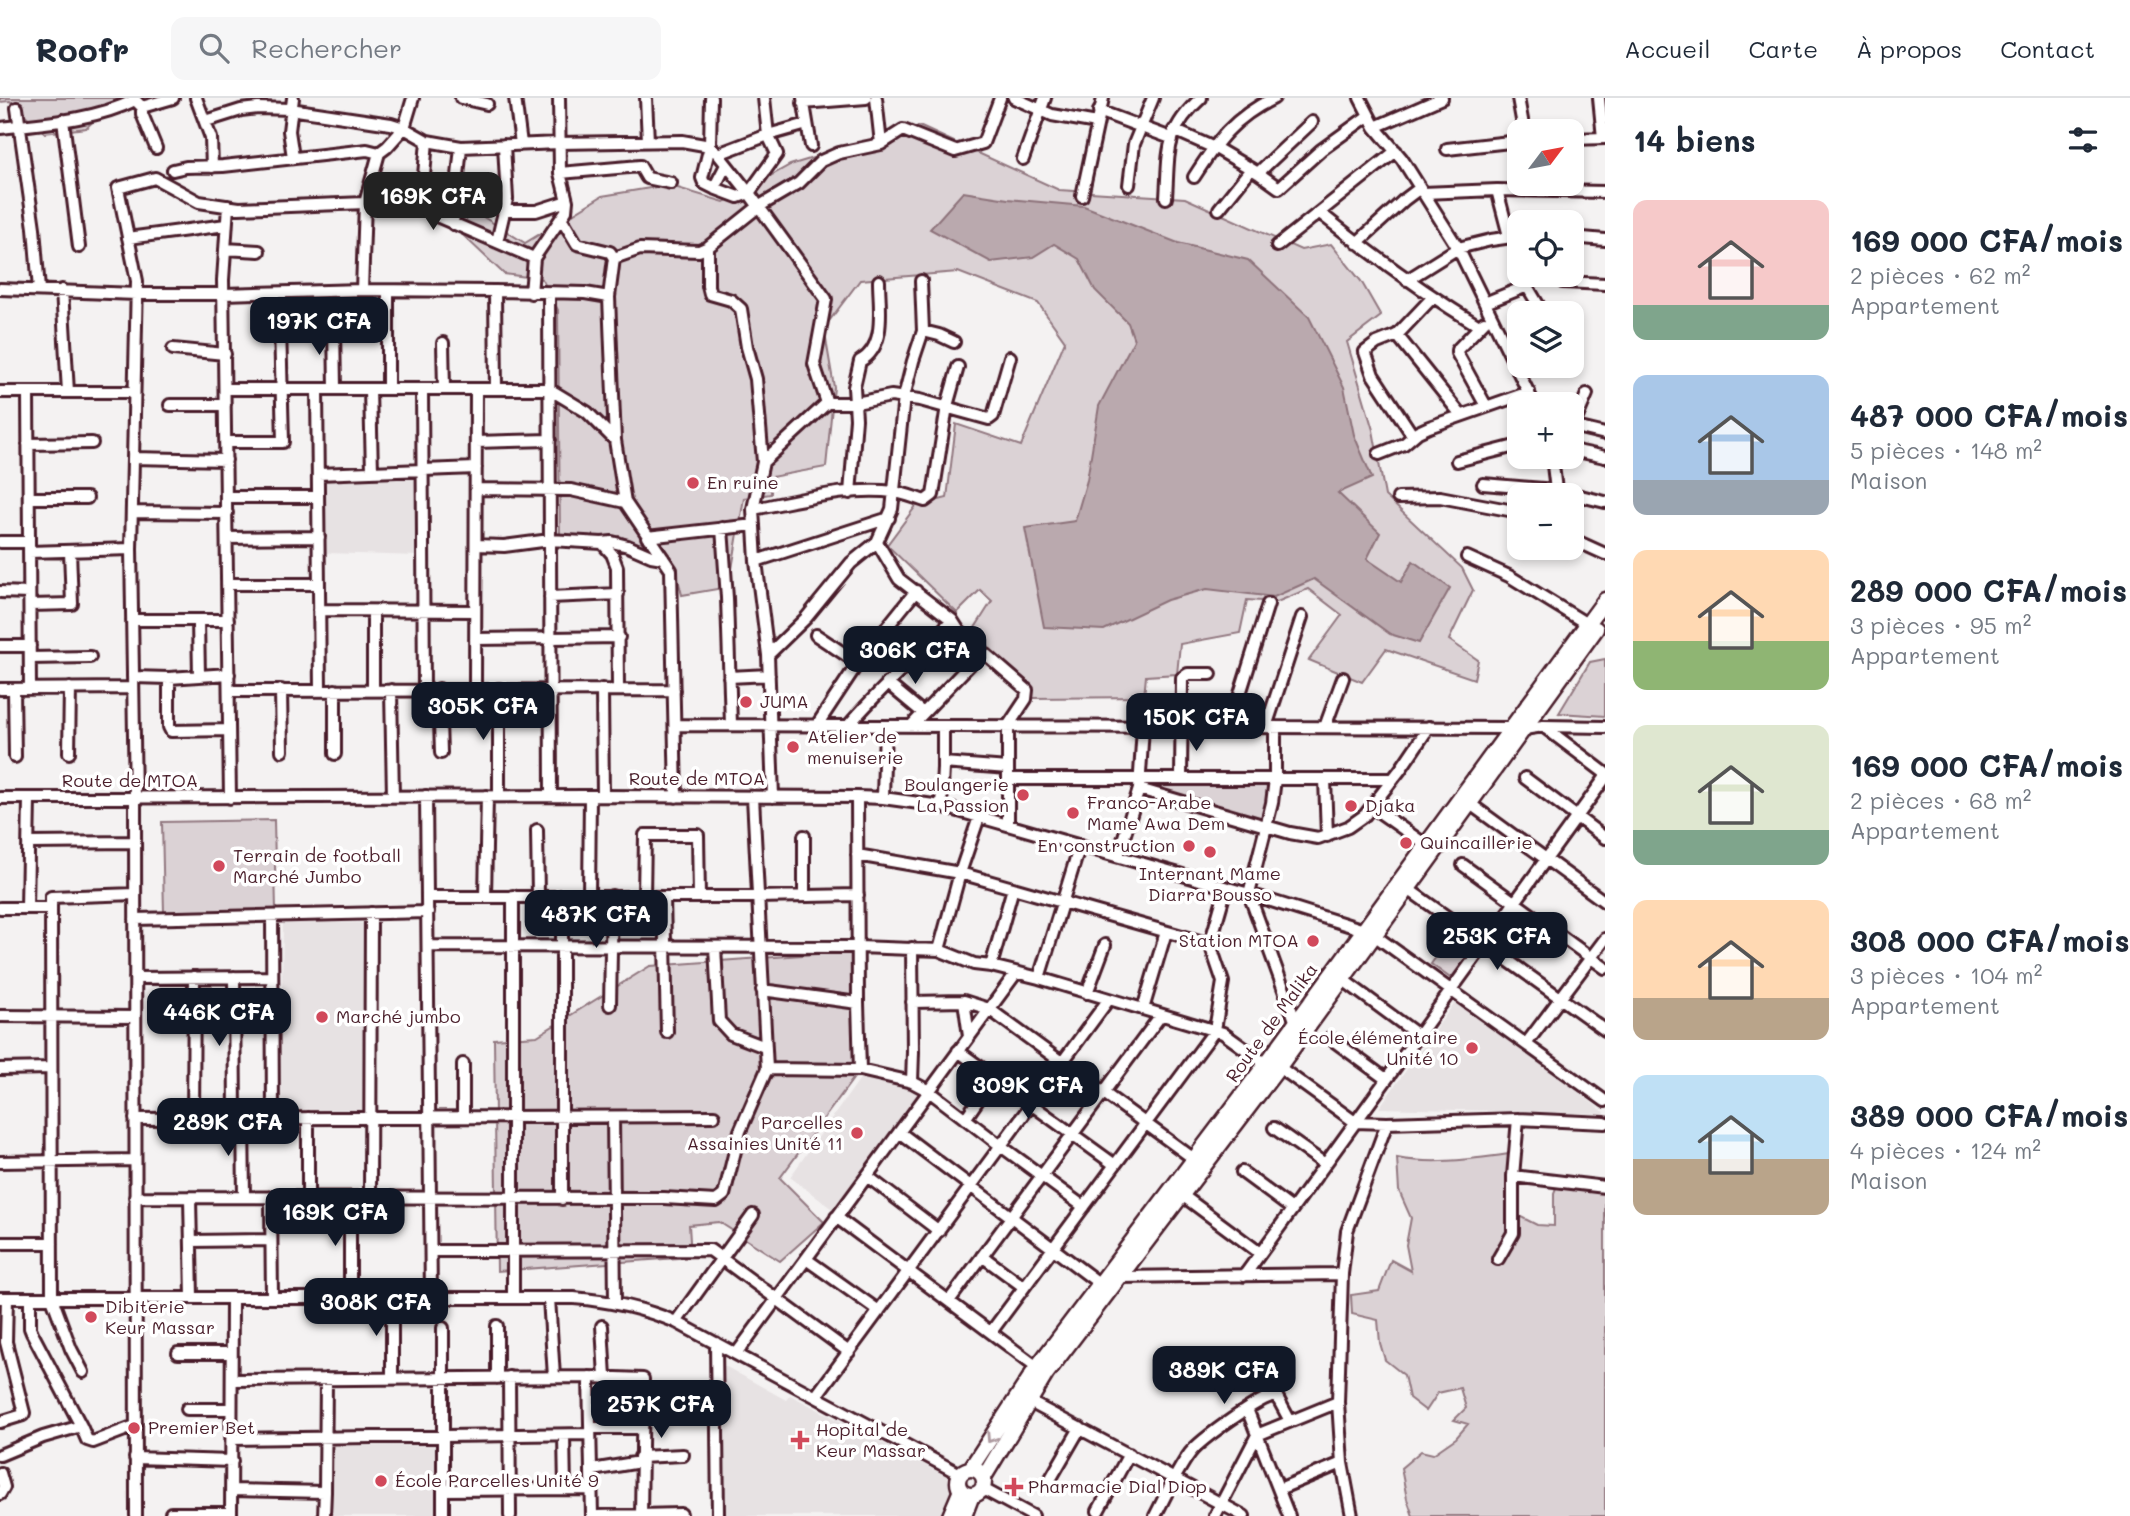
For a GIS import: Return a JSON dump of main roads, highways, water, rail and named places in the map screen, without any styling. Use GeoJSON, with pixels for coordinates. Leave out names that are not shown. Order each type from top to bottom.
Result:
{"type":"FeatureCollection","features":[{"type":"Feature","properties":{"kind":"main road","name":"Route de Malika"},"geometry":{"type":"LineString","coordinates":[[964,1516],[975,1488],[1046,1374],[1181,1195],[1272,1066],[1296,1023],[1408,889],[1605,600]]}},
{"type":"Feature","properties":{"kind":"main road","name":"Route de Malika"},"geometry":{"type":"LineString","coordinates":[[965,1471],[1037,1367],[1194,1159],[1342,979],[1426,845],[1605,617]]}},
{"type":"Feature","properties":{"kind":"main road"},"geometry":{"type":"LineString","coordinates":[[965,1471],[979,1471],[975,1488],[958,1482],[965,1471]]}},
{"type":"Feature","properties":{"kind":"main road","name":"Route de Malika"},"geometry":{"type":"LineString","coordinates":[[950,1516],[975,1488]]}},
{"type":"Feature","properties":{"kind":"place","name":"En ruine"},"geometry":{"type":"Point","coordinates":[693,483]}},
{"type":"Feature","properties":{"kind":"place","name":"JUMA"},"geometry":{"type":"Point","coordinates":[746,702]}},
{"type":"Feature","properties":{"kind":"place","name":"Atelier de menuiserie"},"geometry":{"type":"Point","coordinates":[793,747]}},
{"type":"Feature","properties":{"kind":"place","name":"Boulangerie La Passion"},"geometry":{"type":"Point","coordinates":[1023,795]}},
{"type":"Feature","properties":{"kind":"place","name":"Djaka"},"geometry":{"type":"Point","coordinates":[1351,806]}},
{"type":"Feature","properties":{"kind":"place","name":"Franco-Arabe Mame Awa Dem"},"geometry":{"type":"Point","coordinates":[1073,813]}},
{"type":"Feature","properties":{"kind":"place","name":"Quincaillerie"},"geometry":{"type":"Point","coordinates":[1406,843]}},
{"type":"Feature","properties":{"kind":"place","name":"En construction"},"geometry":{"type":"Point","coordinates":[1189,846]}},
{"type":"Feature","properties":{"kind":"place","name":"Internant Mame Diarra Bousso"},"geometry":{"type":"Point","coordinates":[1210,852]}},
{"type":"Feature","properties":{"kind":"place","name":"Terrain de football Marché Jumbo"},"geometry":{"type":"Point","coordinates":[219,866]}},
{"type":"Feature","properties":{"kind":"place","name":"Station MTOA"},"geometry":{"type":"Point","coordinates":[1313,941]}},
{"type":"Feature","properties":{"kind":"place","name":"Marché jumbo"},"geometry":{"type":"Point","coordinates":[322,1017]}},
{"type":"Feature","properties":{"kind":"place","name":"École élémentaire Unité 10"},"geometry":{"type":"Point","coordinates":[1472,1048]}},
{"type":"Feature","properties":{"kind":"place","name":"Parcelles Assainies Unité 11"},"geometry":{"type":"Point","coordinates":[857,1133]}},
{"type":"Feature","properties":{"kind":"place","name":"Dibiterie Keur Massar"},"geometry":{"type":"Point","coordinates":[91,1317]}},
{"type":"Feature","properties":{"kind":"place","name":"Premier Bet"},"geometry":{"type":"Point","coordinates":[134,1428]}},
{"type":"Feature","properties":{"kind":"place","name":"Hopital de Keur Massar"},"geometry":{"type":"Point","coordinates":[800,1440]}},
{"type":"Feature","properties":{"kind":"place","name":"École Parcelles Unité 9"},"geometry":{"type":"Point","coordinates":[381,1481]}},
{"type":"Feature","properties":{"kind":"place","name":"Pharmacie Dial Diop"},"geometry":{"type":"Point","coordinates":[1014,1487]}}]}
